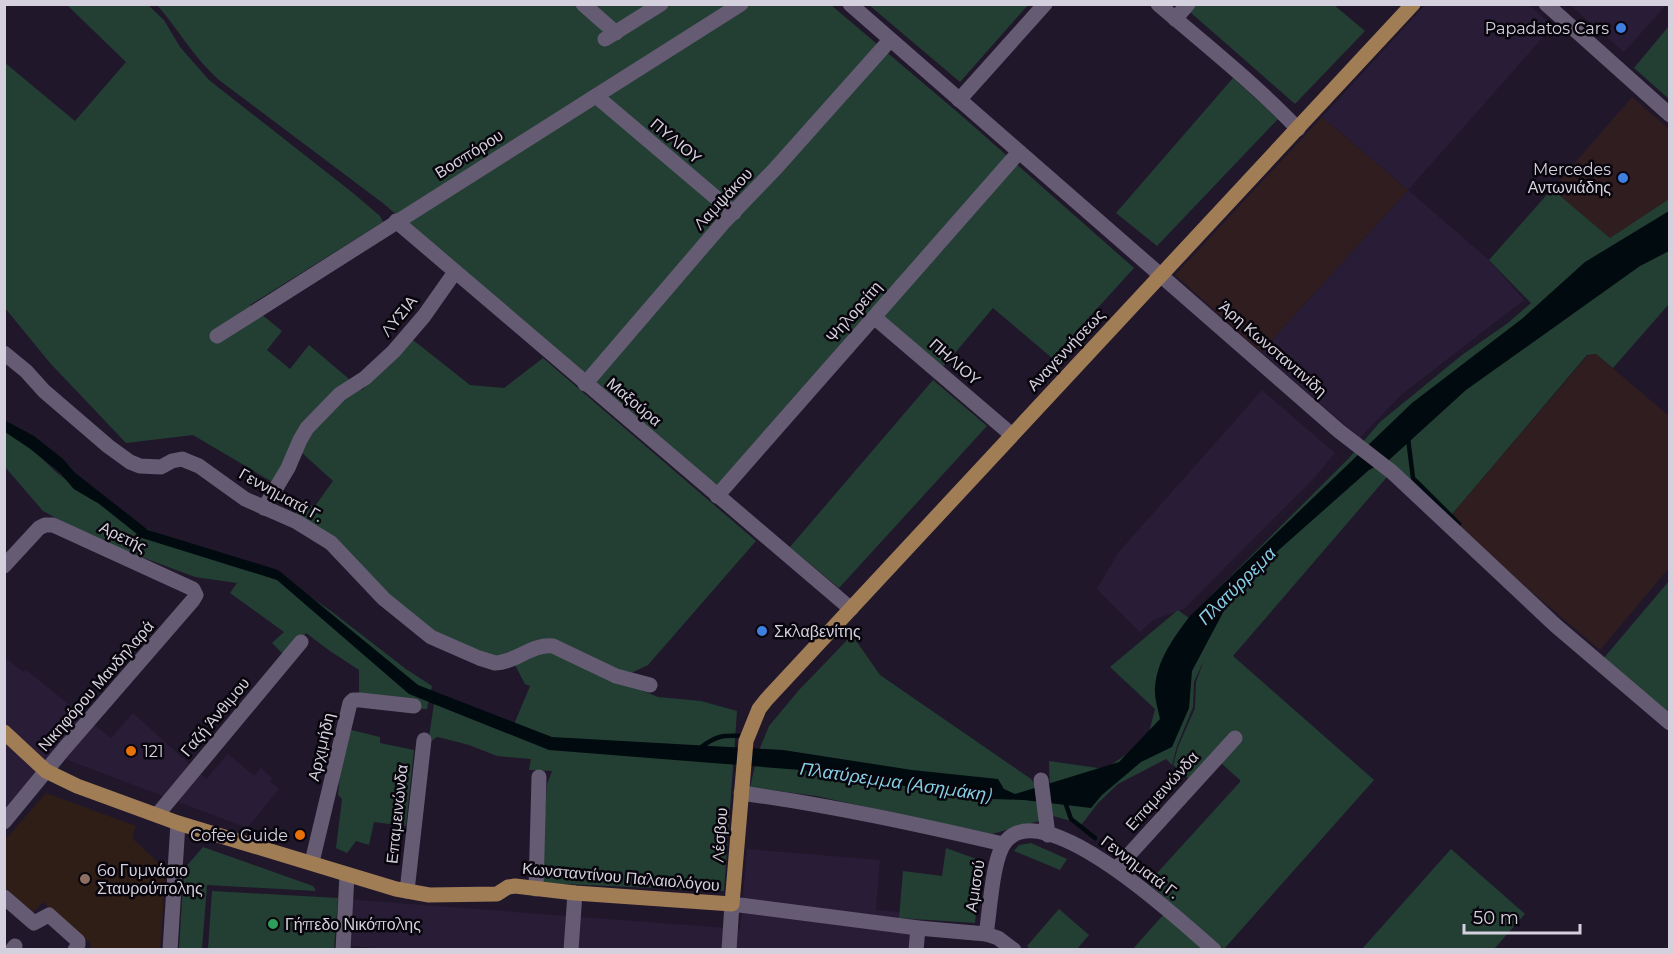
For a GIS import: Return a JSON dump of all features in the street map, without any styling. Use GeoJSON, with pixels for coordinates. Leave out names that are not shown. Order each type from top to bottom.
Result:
{"type":"FeatureCollection","features":[{"type":"Feature","properties":{"kind":"main road","name":"Αναγεννήσεως"},"geometry":{"type":"LineString","coordinates":[[752,724],[771,693],[1413,4]]}},
{"type":"Feature","properties":{"kind":"main road","name":"Λέσβου"},"geometry":{"type":"LineString","coordinates":[[732,904],[746,741],[752,724]]}},
{"type":"Feature","properties":{"kind":"main road","name":"Κωνσταντίνου Παλαιολόγου"},"geometry":{"type":"LineString","coordinates":[[4,732],[46,771],[77,786],[178,823],[407,891],[429,895],[497,894],[508,887],[732,904]]}},
{"type":"Feature","properties":{"kind":"street"},"geometry":{"type":"LineString","coordinates":[[583,4],[611,36],[661,4]]}},
{"type":"Feature","properties":{"kind":"street","name":"Βοσπόρου"},"geometry":{"type":"LineString","coordinates":[[217,336],[741,4]]}},
{"type":"Feature","properties":{"kind":"street","name":"Άρη Κωνσταντινίδη"},"geometry":{"type":"LineString","coordinates":[[850,4],[1339,431],[1392,472],[1555,625],[1670,723]]}},
{"type":"Feature","properties":{"kind":"street"},"geometry":{"type":"LineString","coordinates":[[959,100],[1045,4]]}},
{"type":"Feature","properties":{"kind":"street"},"geometry":{"type":"LineString","coordinates":[[1158,4],[1266,97],[1298,129]]}},
{"type":"Feature","properties":{"kind":"street"},"geometry":{"type":"LineString","coordinates":[[1175,19],[1188,4]]}},
{"type":"Feature","properties":{"kind":"street"},"geometry":{"type":"LineString","coordinates":[[1546,4],[1670,115]]}},
{"type":"Feature","properties":{"kind":"street","name":"Λαμψάκου"},"geometry":{"type":"LineString","coordinates":[[585,384],[734,213],[890,40]]}},
{"type":"Feature","properties":{"kind":"street","name":"ΠΥΛΙΟΥ"},"geometry":{"type":"LineString","coordinates":[[596,96],[734,213]]}},
{"type":"Feature","properties":{"kind":"street","name":"Ψηλορείτη"},"geometry":{"type":"LineString","coordinates":[[717,496],[1019,152]]}},
{"type":"Feature","properties":{"kind":"street","name":"Μαξούρα"},"geometry":{"type":"LineString","coordinates":[[396,221],[851,609]]}},
{"type":"Feature","properties":{"kind":"street","name":"ΛΥΣΙΑ"},"geometry":{"type":"LineString","coordinates":[[264,508],[288,468],[302,434],[339,394],[365,378],[410,333],[455,272]]}},
{"type":"Feature","properties":{"kind":"street","name":"ΠΗΛΙΟΥ"},"geometry":{"type":"LineString","coordinates":[[874,317],[1012,435]]}},
{"type":"Feature","properties":{"kind":"street","name":"Γεννηματά Γ."},"geometry":{"type":"LineString","coordinates":[[4,353],[26,371],[44,392],[130,462],[161,467],[175,460],[189,461],[245,499],[297,522],[331,543],[384,599],[436,641],[495,663],[506,662],[543,645],[561,649],[616,676],[650,685]]}},
{"type":"Feature","properties":{"kind":"street","name":"Αρετής"},"geometry":{"type":"LineString","coordinates":[[4,566],[39,528],[45,525],[56,525],[174,581]]}},
{"type":"Feature","properties":{"kind":"street","name":"Νικηφόρου Μανδηλαρά"},"geometry":{"type":"LineString","coordinates":[[4,822],[195,598],[196,593],[193,589],[174,581]]}},
{"type":"Feature","properties":{"kind":"street","name":"Γαζή Άνθιμου"},"geometry":{"type":"LineString","coordinates":[[157,815],[301,642]]}},
{"type":"Feature","properties":{"kind":"street","name":"Αρχιμήδη"},"geometry":{"type":"LineString","coordinates":[[312,862],[350,703],[356,700],[414,706]]}},
{"type":"Feature","properties":{"kind":"street","name":"Επαμεινώνδα"},"geometry":{"type":"LineString","coordinates":[[1116,869],[1235,738]]}},
{"type":"Feature","properties":{"kind":"street","name":"Επαμεινώνδα"},"geometry":{"type":"LineString","coordinates":[[407,891],[424,740]]}},
{"type":"Feature","properties":{"kind":"street"},"geometry":{"type":"LineString","coordinates":[[536,889],[539,777]]}},
{"type":"Feature","properties":{"kind":"street"},"geometry":{"type":"LineString","coordinates":[[1041,780],[1048,835]]}},
{"type":"Feature","properties":{"kind":"street"},"geometry":{"type":"LineString","coordinates":[[741,793],[804,802],[1003,844]]}},
{"type":"Feature","properties":{"kind":"street"},"geometry":{"type":"LineString","coordinates":[[170,950],[178,823]]}},
{"type":"Feature","properties":{"kind":"street","name":"Γεννηματά Γ."},"geometry":{"type":"LineString","coordinates":[[1003,844],[1017,833],[1033,832],[1048,835],[1084,849],[1116,869],[1214,950]]}},
{"type":"Feature","properties":{"kind":"street","name":"Αμισού"},"geometry":{"type":"LineString","coordinates":[[987,934],[996,868],[1003,844]]}},
{"type":"Feature","properties":{"kind":"street"},"geometry":{"type":"LineString","coordinates":[[343,950],[347,875]]}},
{"type":"Feature","properties":{"kind":"street"},"geometry":{"type":"LineString","coordinates":[[571,950],[575,893]]}},
{"type":"Feature","properties":{"kind":"street"},"geometry":{"type":"LineString","coordinates":[[4,897],[34,923],[49,915],[78,942],[75,950]]}},
{"type":"Feature","properties":{"kind":"street","name":"Κωνσταντίνου Παλαιολόγου"},"geometry":{"type":"LineString","coordinates":[[732,904],[918,928],[987,934],[998,938],[1014,950]]}},
{"type":"Feature","properties":{"kind":"street","name":"Λέσβου"},"geometry":{"type":"LineString","coordinates":[[729,950],[732,904]]}},
{"type":"Feature","properties":{"kind":"street"},"geometry":{"type":"LineString","coordinates":[[916,950],[918,928]]}},
{"type":"Feature","properties":{"kind":"shaded area"},"geometry":{"type":"Polygon","coordinates":[[[1425,5],[1529,5],[1553,26],[1408,190],[1322,117],[1425,5]]]}},
{"type":"Feature","properties":{"kind":"shaded area","name":"Papadatos Cars"},"geometry":{"type":"Polygon","coordinates":[[[1570,5],[1666,5],[1624,52],[1570,5]]]}},
{"type":"Feature","properties":{"kind":"shaded area"},"geometry":{"type":"Polygon","coordinates":[[[1632,97],[1669,129],[1669,199],[1610,238],[1552,189],[1632,97]]]}},
{"type":"Feature","properties":{"kind":"shaded area"},"geometry":{"type":"Polygon","coordinates":[[[1322,117],[1408,190],[1261,352],[1175,275],[1322,117]]]}},
{"type":"Feature","properties":{"kind":"shaded area"},"geometry":{"type":"Polygon","coordinates":[[[1408,190],[1489,260],[1524,300],[1401,395],[1360,438],[1261,352],[1408,190]]]}},
{"type":"Feature","properties":{"kind":"shaded area"},"geometry":{"type":"Polygon","coordinates":[[[1596,354],[1669,416],[1669,568],[1600,650],[1447,520],[1588,355],[1596,354]]]}},
{"type":"Feature","properties":{"kind":"shaded area"},"geometry":{"type":"Polygon","coordinates":[[[1262,390],[1335,453],[1315,477],[1184,609],[1153,620],[1140,632],[1097,589],[1118,553],[1262,390]]]}},
{"type":"Feature","properties":{"kind":"shaded area"},"geometry":{"type":"Polygon","coordinates":[[[5,658],[24,672],[26,670],[111,738],[133,713],[206,779],[228,754],[254,776],[261,768],[272,778],[270,781],[279,789],[247,828],[52,754],[5,809],[5,658]]]}},
{"type":"Feature","properties":{"kind":"shaded area","name":"6ο Γυμνάσιο Σταυρούπολης"},"geometry":{"type":"Polygon","coordinates":[[[46,793],[136,826],[132,838],[166,870],[160,949],[90,949],[91,944],[43,902],[33,912],[5,888],[5,840],[46,793]]]}},
{"type":"Feature","properties":{"kind":"shaded area"},"geometry":{"type":"Polygon","coordinates":[[[747,849],[880,860],[876,910],[924,914],[921,949],[397,950],[340,945],[343,899],[740,929],[747,849]]]}},
{"type":"Feature","properties":{"kind":"green space"},"geometry":{"type":"Polygon","coordinates":[[[67,5],[148,5],[164,20],[180,47],[209,80],[380,216],[383,222],[250,305],[282,331],[267,350],[290,369],[309,345],[362,390],[413,340],[470,385],[504,388],[543,358],[756,541],[648,665],[629,674],[556,642],[495,658],[434,632],[294,516],[301,504],[315,506],[333,481],[301,452],[274,483],[193,435],[126,443],[50,363],[5,308],[4,62],[75,121],[126,62],[67,5]]]}},
{"type":"Feature","properties":{"kind":"green space"},"geometry":{"type":"Polygon","coordinates":[[[157,5],[831,5],[962,116],[1134,268],[1052,358],[993,308],[943,367],[872,308],[717,485],[707,479],[384,204],[219,80],[202,63],[157,5]]]}},
{"type":"Feature","properties":{"kind":"green space"},"geometry":{"type":"Polygon","coordinates":[[[869,5],[1028,5],[960,82],[869,5]]]}},
{"type":"Feature","properties":{"kind":"green space"},"geometry":{"type":"Polygon","coordinates":[[[1182,5],[1334,5],[1365,31],[1295,104],[1182,5]]]}},
{"type":"Feature","properties":{"kind":"green space"},"geometry":{"type":"Polygon","coordinates":[[[1669,26],[1670,99],[1634,68],[1669,26]]]}},
{"type":"Feature","properties":{"kind":"green space"},"geometry":{"type":"Polygon","coordinates":[[[1233,78],[1278,119],[1157,246],[1116,213],[1233,78]]]}},
{"type":"Feature","properties":{"kind":"green space"},"geometry":{"type":"Polygon","coordinates":[[[1552,189],[1610,238],[1669,199],[1669,304],[1613,368],[1596,354],[1587,355],[1447,520],[1393,470],[1233,656],[1374,780],[1224,949],[1148,883],[1240,782],[1212,755],[1190,780],[1173,765],[1178,747],[1195,708],[1196,682],[1204,660],[1194,682],[1193,707],[1177,746],[1172,765],[1166,759],[1118,784],[1098,803],[1082,824],[1053,816],[1049,761],[1105,769],[1147,740],[1155,709],[1110,667],[1178,610],[1189,618],[1350,457],[1380,422],[1462,355],[1508,323],[1531,303],[1489,260],[1552,189]]]}},
{"type":"Feature","properties":{"kind":"green space"},"geometry":{"type":"Polygon","coordinates":[[[933,380],[987,426],[839,588],[790,547],[933,380]]]}},
{"type":"Feature","properties":{"kind":"green space"},"geometry":{"type":"Polygon","coordinates":[[[4,428],[27,444],[57,473],[109,511],[179,544],[284,579],[432,686],[427,709],[416,709],[359,693],[359,670],[306,633],[288,659],[272,643],[284,632],[230,593],[237,583],[195,577],[96,540],[43,511],[5,467],[4,428]]]}},
{"type":"Feature","properties":{"kind":"green space"},"geometry":{"type":"Polygon","coordinates":[[[1669,581],[1669,719],[1603,659],[1669,581]]]}},
{"type":"Feature","properties":{"kind":"green space"},"geometry":{"type":"Polygon","coordinates":[[[852,635],[880,675],[1031,779],[1038,790],[1039,821],[992,834],[816,796],[750,787],[758,753],[769,726],[799,690],[852,635]]]}},
{"type":"Feature","properties":{"kind":"green space"},"geometry":{"type":"Polygon","coordinates":[[[545,650],[658,697],[701,701],[737,711],[724,891],[540,883],[547,784],[552,771],[529,770],[531,759],[497,756],[442,738],[437,737],[428,743],[434,704],[510,734],[530,686],[525,684],[515,665],[545,650]]]}},
{"type":"Feature","properties":{"kind":"green space"},"geometry":{"type":"Polygon","coordinates":[[[351,730],[380,737],[380,743],[414,750],[406,826],[374,822],[369,845],[356,841],[347,853],[336,848],[342,799],[338,795],[340,775],[351,730]]]}},
{"type":"Feature","properties":{"kind":"green space"},"geometry":{"type":"Polygon","coordinates":[[[1031,843],[1067,859],[1060,870],[1014,851],[1019,845],[1031,843]]]}},
{"type":"Feature","properties":{"kind":"green space"},"geometry":{"type":"Polygon","coordinates":[[[203,847],[313,886],[316,891],[207,885],[202,949],[179,949],[184,869],[203,847]]]}},
{"type":"Feature","properties":{"kind":"green space"},"geometry":{"type":"Polygon","coordinates":[[[946,848],[982,861],[975,923],[899,918],[903,871],[942,876],[946,848]]]}},
{"type":"Feature","properties":{"kind":"green space"},"geometry":{"type":"Polygon","coordinates":[[[1451,849],[1525,914],[1494,949],[1362,949],[1451,849]]]}},
{"type":"Feature","properties":{"kind":"green space","name":"Γήπεδο Νικόπολης"},"geometry":{"type":"Polygon","coordinates":[[[212,891],[338,898],[334,949],[208,949],[212,891]]]}},
{"type":"Feature","properties":{"kind":"green space"},"geometry":{"type":"Polygon","coordinates":[[[1059,909],[1089,935],[1077,949],[1030,949],[1027,946],[1059,909]]]}},
{"type":"Feature","properties":{"kind":"green space"},"geometry":{"type":"Polygon","coordinates":[[[1164,914],[1206,950],[1132,950],[1164,914]]]}},
{"type":"Feature","properties":{"kind":"water","name":"Πλατύρρεμα"},"geometry":{"type":"Polygon","coordinates":[[[1669,211],[1669,251],[1640,266],[1466,390],[1389,460],[1369,470],[1236,588],[1192,671],[1189,708],[1172,747],[1141,762],[1102,795],[1091,808],[1024,800],[990,799],[801,770],[549,750],[409,694],[277,580],[142,538],[29,448],[5,432],[4,420],[34,436],[63,459],[74,472],[148,530],[278,570],[418,685],[552,737],[783,750],[912,770],[998,779],[1004,789],[1015,794],[1119,762],[1160,719],[1155,691],[1156,677],[1172,641],[1190,616],[1412,403],[1523,318],[1585,262],[1669,211]]]}},
{"type":"Feature","properties":{"kind":"waterway"},"geometry":{"type":"LineString","coordinates":[[1408,438],[1413,478],[1459,524]]}},
{"type":"Feature","properties":{"kind":"waterway","name":"Πλατύρεμμα (Ασημάκη)"},"geometry":{"type":"LineString","coordinates":[[64,474],[75,487],[97,500]]}},
{"type":"Feature","properties":{"kind":"waterway"},"geometry":{"type":"LineString","coordinates":[[700,748],[720,737],[744,736]]}},
{"type":"Feature","properties":{"kind":"waterway"},"geometry":{"type":"LineString","coordinates":[[1064,799],[1071,819],[1095,838]]}},
{"type":"Feature","properties":{"kind":"place","name":"Papadatos Cars"},"geometry":{"type":"Point","coordinates":[1621,28]}},
{"type":"Feature","properties":{"kind":"place","name":"Mercedes Αντωνιάδης"},"geometry":{"type":"Point","coordinates":[1623,178]}},
{"type":"Feature","properties":{"kind":"place","name":"Σκλαβενίτης"},"geometry":{"type":"Point","coordinates":[762,631]}},
{"type":"Feature","properties":{"kind":"place","name":"121"},"geometry":{"type":"Point","coordinates":[131,751]}},
{"type":"Feature","properties":{"kind":"place","name":"Cofee Guide"},"geometry":{"type":"Point","coordinates":[300,835]}},
{"type":"Feature","properties":{"kind":"place","name":"6ο Γυμνάσιο Σταυρούπολης"},"geometry":{"type":"Point","coordinates":[85,879]}},
{"type":"Feature","properties":{"kind":"place","name":"Γήπεδο Νικόπολης"},"geometry":{"type":"Point","coordinates":[273,924]}}]}
